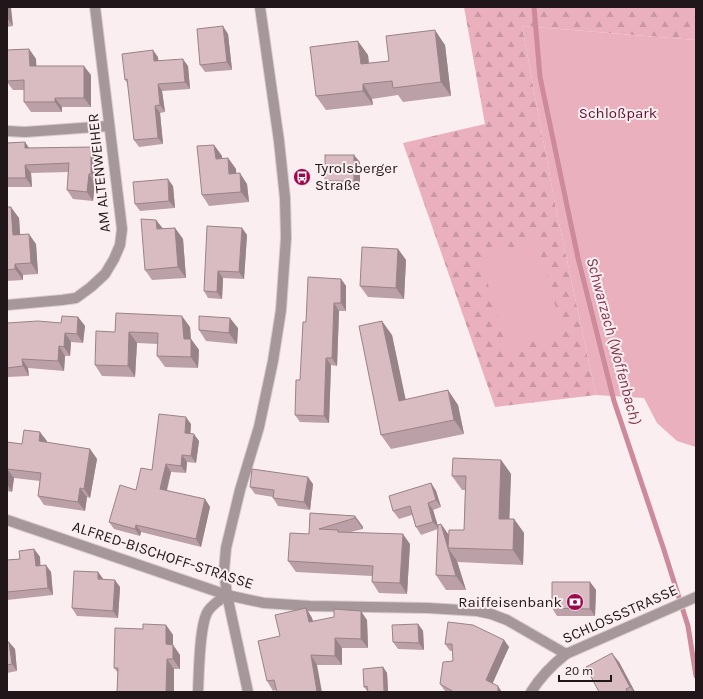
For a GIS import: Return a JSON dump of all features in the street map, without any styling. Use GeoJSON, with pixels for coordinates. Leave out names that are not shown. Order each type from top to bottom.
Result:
{"type":"FeatureCollection","features":[{"type":"Feature","properties":{"kind":"street","name":"AM ALTENWEIHER"},"geometry":{"type":"LineString","coordinates":[[7,305],[76,298],[105,274],[120,245],[122,229],[95,7]]}},
{"type":"Feature","properties":{"kind":"street"},"geometry":{"type":"LineString","coordinates":[[248,692],[226,595],[224,571],[226,548],[240,490],[259,427],[269,383],[281,310],[286,238],[285,198],[280,148],[260,7]]}},
{"type":"Feature","properties":{"kind":"street"},"geometry":{"type":"LineString","coordinates":[[7,131],[24,132],[109,126]]}},
{"type":"Feature","properties":{"kind":"street","name":"ALFRED-BISCHOFF-STRASSE"},"geometry":{"type":"LineString","coordinates":[[7,520],[226,595],[264,603],[310,606],[428,608],[478,611],[507,620],[566,654]]}},
{"type":"Feature","properties":{"kind":"street"},"geometry":{"type":"LineString","coordinates":[[198,692],[203,623],[213,604],[226,595]]}},
{"type":"Feature","properties":{"kind":"street","name":"SCHLOSSSTRASSE"},"geometry":{"type":"LineString","coordinates":[[531,692],[540,678],[552,665],[566,654],[693,598]]}},
{"type":"Feature","properties":{"kind":"green space"},"geometry":{"type":"Polygon","coordinates":[[[464,7],[696,7],[696,40],[522,26],[556,209],[596,395],[495,407],[403,143],[485,124],[464,7]]]}},
{"type":"Feature","properties":{"kind":"green space","name":"Schloßpark"},"geometry":{"type":"Polygon","coordinates":[[[522,26],[696,40],[696,447],[677,441],[657,423],[644,398],[596,395],[556,209],[522,26]]]}},
{"type":"Feature","properties":{"kind":"green space"},"geometry":{"type":"Polygon","coordinates":[[[536,240],[563,332],[507,349],[480,257],[536,240]]]}},
{"type":"Feature","properties":{"kind":"building"},"geometry":{"type":"Polygon","coordinates":[[[223,26],[227,62],[200,65],[197,29],[223,26]]]}},
{"type":"Feature","properties":{"kind":"building"},"geometry":{"type":"Polygon","coordinates":[[[435,30],[441,82],[393,88],[392,81],[363,84],[363,91],[316,96],[310,47],[358,41],[361,64],[389,61],[386,36],[435,30]]]}},
{"type":"Feature","properties":{"kind":"building"},"geometry":{"type":"Polygon","coordinates":[[[29,49],[30,66],[84,66],[84,98],[55,98],[55,102],[24,102],[24,80],[7,81],[7,50],[29,49]]]}},
{"type":"Feature","properties":{"kind":"building"},"geometry":{"type":"Polygon","coordinates":[[[153,50],[154,61],[183,59],[185,82],[158,84],[160,105],[155,106],[158,138],[134,140],[127,79],[125,80],[122,54],[153,50]]]}},
{"type":"Feature","properties":{"kind":"building"},"geometry":{"type":"Polygon","coordinates":[[[25,142],[25,148],[91,147],[91,174],[89,174],[87,192],[67,190],[69,163],[25,165],[26,178],[7,178],[7,143],[25,142]]]}},
{"type":"Feature","properties":{"kind":"building"},"geometry":{"type":"Polygon","coordinates":[[[214,145],[216,159],[228,158],[229,174],[240,173],[241,192],[202,195],[197,146],[214,145]]]}},
{"type":"Feature","properties":{"kind":"building"},"geometry":{"type":"Polygon","coordinates":[[[325,155],[354,155],[354,181],[325,181],[325,155]]]}},
{"type":"Feature","properties":{"kind":"building"},"geometry":{"type":"Polygon","coordinates":[[[168,179],[169,201],[135,204],[133,182],[168,179]]]}},
{"type":"Feature","properties":{"kind":"building"},"geometry":{"type":"Polygon","coordinates":[[[7,207],[11,207],[13,235],[29,234],[31,263],[15,264],[15,269],[7,270],[7,207]]]}},
{"type":"Feature","properties":{"kind":"building"},"geometry":{"type":"Polygon","coordinates":[[[141,219],[156,220],[157,229],[175,228],[178,267],[145,270],[141,219]]]}},
{"type":"Feature","properties":{"kind":"building"},"geometry":{"type":"Polygon","coordinates":[[[207,226],[242,228],[239,272],[218,271],[217,292],[204,291],[207,226]]]}},
{"type":"Feature","properties":{"kind":"building"},"geometry":{"type":"Polygon","coordinates":[[[362,247],[398,249],[396,288],[360,286],[362,247]]]}},
{"type":"Feature","properties":{"kind":"building"},"geometry":{"type":"Polygon","coordinates":[[[308,277],[341,279],[341,303],[334,303],[332,358],[326,358],[324,416],[295,415],[296,380],[300,380],[303,322],[306,322],[308,277]]]}},
{"type":"Feature","properties":{"kind":"building"},"geometry":{"type":"Polygon","coordinates":[[[116,313],[182,316],[184,339],[191,339],[191,357],[157,356],[158,333],[129,332],[128,366],[95,365],[96,331],[115,332],[116,313]]]}},
{"type":"Feature","properties":{"kind":"building"},"geometry":{"type":"Polygon","coordinates":[[[62,316],[78,317],[77,334],[65,333],[64,347],[59,346],[58,361],[22,359],[23,366],[7,368],[7,323],[38,321],[61,323],[62,316]]]}},
{"type":"Feature","properties":{"kind":"building"},"geometry":{"type":"Polygon","coordinates":[[[199,316],[230,318],[229,333],[199,330],[199,316]]]}},
{"type":"Feature","properties":{"kind":"building"},"geometry":{"type":"Polygon","coordinates":[[[382,321],[399,401],[448,390],[454,420],[381,435],[359,326],[382,321]]]}},
{"type":"Feature","properties":{"kind":"building"},"geometry":{"type":"Polygon","coordinates":[[[159,414],[186,417],[185,433],[194,434],[191,456],[182,455],[181,466],[166,464],[160,489],[205,499],[196,539],[136,525],[135,529],[109,522],[120,485],[136,490],[141,468],[152,470],[159,414]]]}},
{"type":"Feature","properties":{"kind":"building"},"geometry":{"type":"Polygon","coordinates":[[[24,430],[40,432],[39,441],[90,449],[84,489],[80,488],[78,502],[38,496],[41,473],[7,469],[7,442],[22,444],[24,430]]]}},
{"type":"Feature","properties":{"kind":"building"},"geometry":{"type":"Polygon","coordinates":[[[453,458],[501,460],[499,519],[514,519],[513,550],[448,548],[449,530],[464,530],[466,476],[452,476],[453,458]]]}},
{"type":"Feature","properties":{"kind":"building"},"geometry":{"type":"Polygon","coordinates":[[[252,469],[308,477],[304,502],[273,498],[274,490],[250,487],[252,469]]]}},
{"type":"Feature","properties":{"kind":"building"},"geometry":{"type":"Polygon","coordinates":[[[431,483],[436,500],[428,503],[433,522],[416,527],[410,506],[393,511],[389,496],[431,483]]]}},
{"type":"Feature","properties":{"kind":"building"},"geometry":{"type":"Polygon","coordinates":[[[310,513],[355,516],[355,518],[319,529],[338,530],[338,532],[403,534],[400,583],[372,582],[373,566],[288,561],[290,533],[309,534],[310,513]]]}},
{"type":"Feature","properties":{"kind":"building"},"geometry":{"type":"Polygon","coordinates":[[[441,524],[456,576],[436,575],[438,525],[441,524]]]}},
{"type":"Feature","properties":{"kind":"building"},"geometry":{"type":"Polygon","coordinates":[[[34,549],[36,566],[46,565],[48,588],[7,592],[7,560],[20,559],[19,551],[34,549]]]}},
{"type":"Feature","properties":{"kind":"building"},"geometry":{"type":"Polygon","coordinates":[[[74,571],[98,572],[98,579],[115,580],[113,611],[72,608],[74,571]]]}},
{"type":"Feature","properties":{"kind":"building"},"geometry":{"type":"Polygon","coordinates":[[[552,582],[590,582],[590,609],[552,608],[552,582]]]}},
{"type":"Feature","properties":{"kind":"building"},"geometry":{"type":"Polygon","coordinates":[[[306,608],[309,622],[334,617],[334,609],[361,611],[361,639],[335,638],[335,656],[311,655],[317,692],[277,692],[274,680],[267,681],[258,641],[280,636],[275,615],[306,608]]]}},
{"type":"Feature","properties":{"kind":"building"},"geometry":{"type":"Polygon","coordinates":[[[448,622],[473,625],[504,640],[486,680],[498,686],[498,692],[454,692],[440,684],[443,662],[453,661],[452,644],[445,644],[448,622]]]}},
{"type":"Feature","properties":{"kind":"building"},"geometry":{"type":"Polygon","coordinates":[[[143,624],[166,625],[166,644],[173,645],[173,659],[167,659],[166,692],[117,692],[118,668],[114,668],[115,628],[143,629],[143,624]]]}},
{"type":"Feature","properties":{"kind":"building"},"geometry":{"type":"Polygon","coordinates":[[[418,624],[419,643],[393,642],[392,625],[418,624]]]}},
{"type":"Feature","properties":{"kind":"building"},"geometry":{"type":"Polygon","coordinates":[[[7,642],[9,642],[12,664],[7,665],[7,642]]]}},
{"type":"Feature","properties":{"kind":"building"},"geometry":{"type":"Polygon","coordinates":[[[612,653],[630,687],[626,689],[627,692],[599,692],[586,667],[612,653]]]}},
{"type":"Feature","properties":{"kind":"building"},"geometry":{"type":"Polygon","coordinates":[[[383,667],[384,691],[388,692],[368,692],[367,686],[364,687],[363,669],[383,667]]]}},
{"type":"Feature","properties":{"kind":"waterway","name":"Schwarzach (Woffenbach)"},"geometry":{"type":"LineString","coordinates":[[534,7],[540,77],[578,258],[614,401],[688,626],[696,676]]}},
{"type":"Feature","properties":{"kind":"place","name":"Tyrolsberger Straße"},"geometry":{"type":"Point","coordinates":[302,177]}},
{"type":"Feature","properties":{"kind":"place","name":"Raiffeisenbank"},"geometry":{"type":"Point","coordinates":[575,602]}}]}
